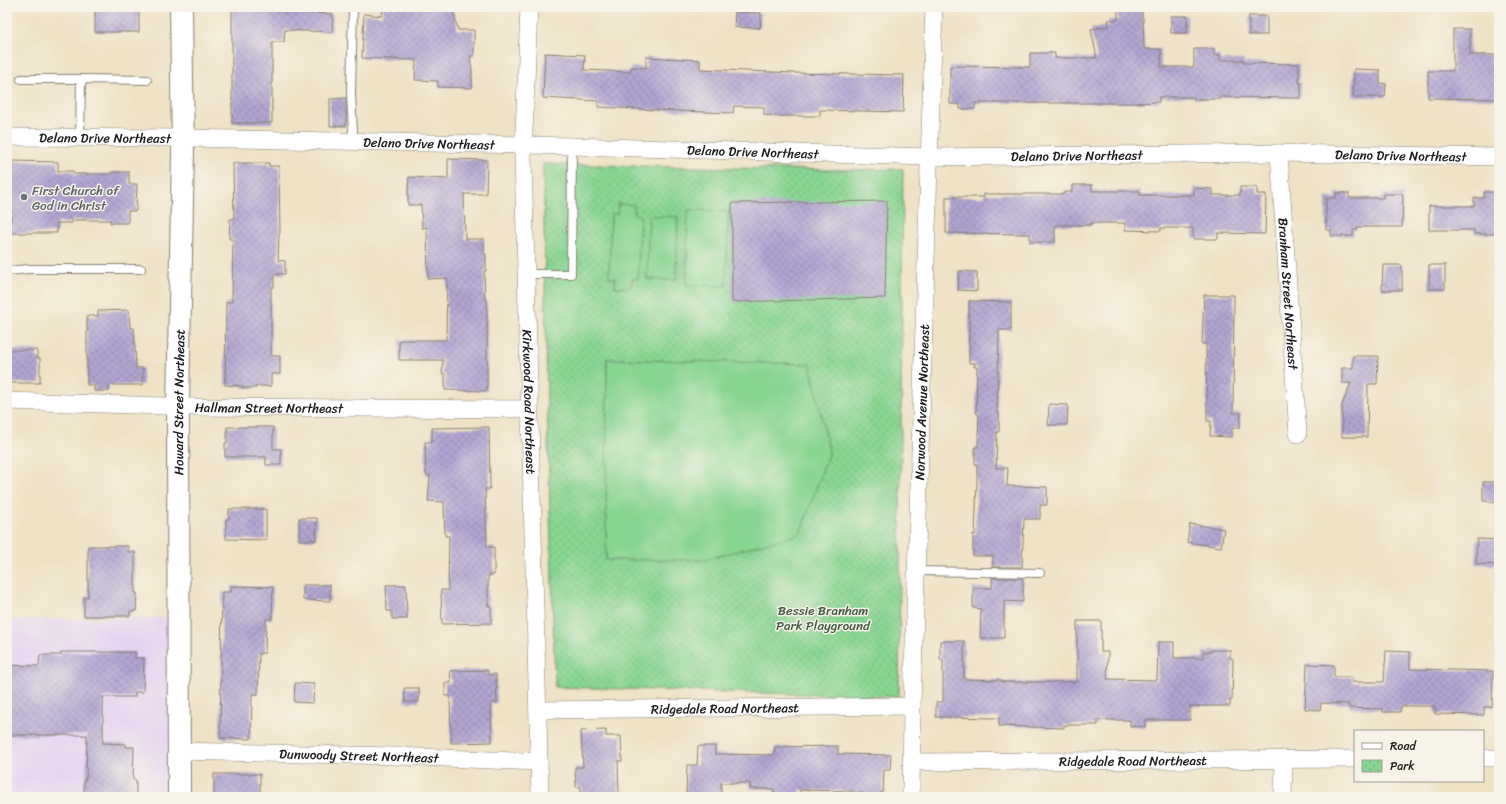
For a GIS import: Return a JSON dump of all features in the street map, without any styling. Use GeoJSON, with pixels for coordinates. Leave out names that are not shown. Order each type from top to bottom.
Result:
{"type":"FeatureCollection","features":[{"type":"Feature","properties":{"kind":"street","name":"Howard Street Northeast"},"geometry":{"type":"LineString","coordinates":[[178,797],[178,406],[183,138],[181,7]]}},
{"type":"Feature","properties":{"kind":"street","name":"Kirkwood Road Northeast"},"geometry":{"type":"LineString","coordinates":[[529,7],[523,145],[540,797]]}},
{"type":"Feature","properties":{"kind":"street","name":"Norwood Avenue Northeast"},"geometry":{"type":"LineString","coordinates":[[911,797],[912,706],[934,7]]}},
{"type":"Feature","properties":{"kind":"street","name":"Delano Drive Northeast"},"geometry":{"type":"LineString","coordinates":[[7,137],[183,138],[572,146],[929,157],[1279,153],[1499,157]]}},
{"type":"Feature","properties":{"kind":"street","name":"Branham Street Northeast"},"geometry":{"type":"LineString","coordinates":[[1279,153],[1298,434]]}},
{"type":"Feature","properties":{"kind":"street","name":"Hallman Street Northeast"},"geometry":{"type":"LineString","coordinates":[[7,401],[178,406],[530,410]]}},
{"type":"Feature","properties":{"kind":"street","name":"Ridgedale Road Northeast"},"geometry":{"type":"LineString","coordinates":[[538,710],[912,706]]}},
{"type":"Feature","properties":{"kind":"street","name":"Dunwoody Street Northeast"},"geometry":{"type":"LineString","coordinates":[[178,751],[396,756],[539,762]]}},
{"type":"Feature","properties":{"kind":"street"},"geometry":{"type":"LineString","coordinates":[[1484,758],[1499,758]]}},
{"type":"Feature","properties":{"kind":"street"},"geometry":{"type":"LineString","coordinates":[[1282,797],[1284,759]]}},
{"type":"Feature","properties":{"kind":"street","name":"Ridgedale Road Northeast"},"geometry":{"type":"LineString","coordinates":[[912,762],[1354,759]]}},
{"type":"Feature","properties":{"kind":"lane"},"geometry":{"type":"LineString","coordinates":[[351,142],[353,131],[353,7]]}},
{"type":"Feature","properties":{"kind":"lane"},"geometry":{"type":"LineString","coordinates":[[22,79],[147,80]]}},
{"type":"Feature","properties":{"kind":"lane"},"geometry":{"type":"LineString","coordinates":[[80,138],[81,79]]}},
{"type":"Feature","properties":{"kind":"lane"},"geometry":{"type":"LineString","coordinates":[[526,274],[571,274],[572,146]]}},
{"type":"Feature","properties":{"kind":"lane"},"geometry":{"type":"LineString","coordinates":[[7,271],[29,269],[141,269]]}},
{"type":"Feature","properties":{"kind":"lane"},"geometry":{"type":"LineString","coordinates":[[916,571],[1040,573]]}},
{"type":"Feature","properties":{"kind":"shaded area"},"geometry":{"type":"Polygon","coordinates":[[[185,617],[187,797],[7,797],[7,620],[185,617]]]}},
{"type":"Feature","properties":{"kind":"green space","name":"Bessie Branham Park Playground"},"geometry":{"type":"Polygon","coordinates":[[[543,164],[829,170],[903,169],[899,697],[555,687],[547,407],[543,164]]]}},
{"type":"Feature","properties":{"kind":"green space"},"geometry":{"type":"Polygon","coordinates":[[[618,204],[634,205],[634,215],[640,215],[638,279],[632,279],[631,287],[615,287],[615,278],[609,278],[611,214],[617,214],[618,204]]]}},
{"type":"Feature","properties":{"kind":"green space"},"geometry":{"type":"Polygon","coordinates":[[[688,210],[728,211],[726,286],[686,285],[688,210]]]}},
{"type":"Feature","properties":{"kind":"green space"},"geometry":{"type":"Polygon","coordinates":[[[649,216],[678,217],[676,280],[647,279],[649,216]]]}},
{"type":"Feature","properties":{"kind":"green space"},"geometry":{"type":"Polygon","coordinates":[[[607,359],[810,364],[829,452],[800,534],[703,560],[606,560],[607,359]]]}},
{"type":"Feature","properties":{"kind":"building"},"geometry":{"type":"Polygon","coordinates":[[[95,7],[139,7],[139,32],[95,32],[95,7]]]}},
{"type":"Feature","properties":{"kind":"building"},"geometry":{"type":"Polygon","coordinates":[[[383,7],[452,7],[458,30],[474,30],[474,56],[470,56],[472,88],[438,87],[438,81],[415,80],[416,60],[362,58],[364,14],[382,16],[383,7]]]}},
{"type":"Feature","properties":{"kind":"building"},"geometry":{"type":"Polygon","coordinates":[[[1118,7],[1142,7],[1144,49],[1161,49],[1161,67],[1194,67],[1194,49],[1214,49],[1214,55],[1220,55],[1220,60],[1244,60],[1244,63],[1299,64],[1301,98],[1220,97],[1220,99],[1194,99],[1194,97],[1159,97],[1159,102],[1133,103],[975,103],[975,109],[960,109],[960,104],[950,104],[950,66],[1030,67],[1030,53],[1055,53],[1055,58],[1097,58],[1091,29],[1109,26],[1108,20],[1118,20],[1118,7]]]}},
{"type":"Feature","properties":{"kind":"building"},"geometry":{"type":"Polygon","coordinates":[[[232,9],[333,14],[332,32],[285,30],[284,42],[272,42],[272,123],[232,123],[232,9]]]}},
{"type":"Feature","properties":{"kind":"building"},"geometry":{"type":"Polygon","coordinates":[[[735,12],[761,13],[760,28],[734,27],[735,12]]]}},
{"type":"Feature","properties":{"kind":"building"},"geometry":{"type":"Polygon","coordinates":[[[1171,16],[1187,16],[1187,33],[1171,33],[1171,16]]]}},
{"type":"Feature","properties":{"kind":"building"},"geometry":{"type":"Polygon","coordinates":[[[1249,16],[1267,16],[1267,35],[1249,35],[1249,16]]]}},
{"type":"Feature","properties":{"kind":"building"},"geometry":{"type":"Polygon","coordinates":[[[1453,29],[1470,29],[1470,55],[1497,55],[1497,83],[1499,83],[1499,99],[1428,98],[1428,71],[1453,71],[1453,29]]]}},
{"type":"Feature","properties":{"kind":"building"},"geometry":{"type":"Polygon","coordinates":[[[545,53],[585,55],[584,70],[631,72],[631,67],[646,68],[646,57],[700,60],[700,69],[794,73],[904,75],[903,112],[820,110],[820,116],[778,116],[764,115],[764,107],[734,106],[733,113],[676,111],[598,107],[598,101],[543,98],[545,53]]]}},
{"type":"Feature","properties":{"kind":"building"},"geometry":{"type":"Polygon","coordinates":[[[1354,69],[1380,70],[1380,83],[1386,84],[1385,97],[1353,97],[1354,69]]]}},
{"type":"Feature","properties":{"kind":"building"},"geometry":{"type":"Polygon","coordinates":[[[346,98],[346,126],[330,126],[330,99],[346,98]]]}},
{"type":"Feature","properties":{"kind":"building"},"geometry":{"type":"Polygon","coordinates":[[[448,159],[487,160],[486,194],[464,194],[465,239],[484,239],[484,254],[486,254],[486,271],[484,271],[485,300],[487,300],[487,391],[445,390],[445,374],[442,374],[443,360],[399,360],[399,340],[446,340],[447,278],[428,279],[427,227],[422,228],[421,205],[408,205],[408,192],[409,177],[448,179],[448,159]]]}},
{"type":"Feature","properties":{"kind":"building"},"geometry":{"type":"Polygon","coordinates":[[[12,161],[58,162],[58,171],[73,171],[73,174],[111,174],[111,172],[129,172],[129,184],[137,184],[136,211],[128,211],[128,223],[110,223],[111,220],[72,220],[72,223],[57,223],[57,233],[11,233],[12,161]]]}},
{"type":"Feature","properties":{"kind":"building"},"geometry":{"type":"Polygon","coordinates":[[[233,163],[269,163],[269,166],[279,166],[280,233],[278,260],[285,261],[285,274],[274,274],[274,287],[271,287],[271,356],[280,356],[280,374],[271,374],[271,386],[242,388],[242,386],[225,385],[226,302],[232,302],[233,239],[229,239],[230,219],[234,219],[233,163]]]}},
{"type":"Feature","properties":{"kind":"building"},"geometry":{"type":"Polygon","coordinates":[[[1072,185],[1092,185],[1092,191],[1140,191],[1140,195],[1194,195],[1194,188],[1213,189],[1213,195],[1240,195],[1240,187],[1257,187],[1257,194],[1266,194],[1265,234],[1218,233],[1218,239],[1193,239],[1193,228],[1161,228],[1161,231],[1125,230],[1125,223],[1055,225],[1055,242],[1030,242],[1030,234],[946,233],[946,197],[984,197],[984,194],[1064,194],[1064,192],[1072,192],[1072,185]]]}},
{"type":"Feature","properties":{"kind":"building"},"geometry":{"type":"Polygon","coordinates":[[[1484,192],[1499,192],[1499,234],[1474,234],[1474,230],[1429,230],[1429,206],[1474,206],[1474,198],[1484,198],[1484,192]]]}},
{"type":"Feature","properties":{"kind":"building"},"geometry":{"type":"Polygon","coordinates":[[[1336,193],[1349,193],[1349,198],[1383,198],[1383,194],[1403,194],[1402,227],[1357,227],[1357,230],[1353,230],[1353,236],[1331,236],[1331,230],[1326,230],[1326,198],[1336,198],[1336,193]]]}},
{"type":"Feature","properties":{"kind":"building"},"geometry":{"type":"Polygon","coordinates":[[[887,201],[885,298],[732,302],[732,203],[887,201]]]}},
{"type":"Feature","properties":{"kind":"building"},"geometry":{"type":"Polygon","coordinates":[[[1383,265],[1401,265],[1402,290],[1382,290],[1383,265]]]}},
{"type":"Feature","properties":{"kind":"building"},"geometry":{"type":"Polygon","coordinates":[[[1429,265],[1445,265],[1445,289],[1429,289],[1429,265]]]}},
{"type":"Feature","properties":{"kind":"building"},"geometry":{"type":"Polygon","coordinates":[[[959,271],[977,272],[977,291],[958,290],[959,271]]]}},
{"type":"Feature","properties":{"kind":"building"},"geometry":{"type":"Polygon","coordinates":[[[1204,295],[1234,295],[1233,413],[1241,413],[1240,428],[1232,428],[1232,437],[1210,436],[1211,421],[1207,421],[1206,344],[1202,344],[1204,295]]]}},
{"type":"Feature","properties":{"kind":"building"},"geometry":{"type":"Polygon","coordinates":[[[969,301],[1011,302],[1011,330],[999,330],[997,413],[999,413],[999,432],[997,432],[996,468],[1008,468],[1007,486],[1047,487],[1047,505],[1040,505],[1040,519],[1024,519],[1022,567],[993,567],[993,556],[973,556],[977,482],[975,447],[978,447],[979,414],[976,413],[977,367],[974,367],[975,363],[969,363],[969,301]]]}},
{"type":"Feature","properties":{"kind":"building"},"geometry":{"type":"Polygon","coordinates":[[[129,310],[130,328],[134,328],[136,368],[143,368],[143,385],[109,385],[109,391],[94,391],[94,385],[87,385],[87,316],[98,316],[98,311],[129,310]]]}},
{"type":"Feature","properties":{"kind":"building"},"geometry":{"type":"Polygon","coordinates":[[[7,350],[37,350],[37,358],[40,358],[40,383],[7,383],[7,350]]]}},
{"type":"Feature","properties":{"kind":"building"},"geometry":{"type":"Polygon","coordinates":[[[1353,356],[1378,356],[1377,384],[1368,384],[1367,437],[1342,437],[1342,405],[1351,383],[1342,383],[1342,368],[1353,368],[1353,356]]]}},
{"type":"Feature","properties":{"kind":"building"},"geometry":{"type":"Polygon","coordinates":[[[1049,404],[1068,405],[1067,425],[1048,425],[1049,404]]]}},
{"type":"Feature","properties":{"kind":"building"},"geometry":{"type":"Polygon","coordinates":[[[227,427],[273,427],[273,449],[281,449],[281,465],[266,465],[266,457],[225,457],[227,427]]]}},
{"type":"Feature","properties":{"kind":"building"},"geometry":{"type":"Polygon","coordinates":[[[489,427],[490,489],[485,489],[487,547],[494,547],[494,575],[489,575],[488,578],[488,606],[491,606],[491,623],[442,624],[441,590],[448,590],[449,536],[445,536],[444,502],[428,501],[430,475],[426,475],[425,442],[432,442],[432,428],[489,427]]]}},
{"type":"Feature","properties":{"kind":"building"},"geometry":{"type":"Polygon","coordinates":[[[1483,482],[1499,482],[1499,502],[1483,501],[1483,482]]]}},
{"type":"Feature","properties":{"kind":"building"},"geometry":{"type":"Polygon","coordinates":[[[229,509],[266,509],[266,540],[226,539],[226,519],[229,519],[229,509]]]}},
{"type":"Feature","properties":{"kind":"building"},"geometry":{"type":"Polygon","coordinates":[[[299,518],[317,518],[316,540],[299,540],[299,518]]]}},
{"type":"Feature","properties":{"kind":"building"},"geometry":{"type":"Polygon","coordinates":[[[1190,524],[1224,529],[1221,547],[1187,542],[1190,524]]]}},
{"type":"Feature","properties":{"kind":"building"},"geometry":{"type":"Polygon","coordinates":[[[1477,539],[1499,540],[1499,565],[1476,564],[1477,539]]]}},
{"type":"Feature","properties":{"kind":"building"},"geometry":{"type":"Polygon","coordinates":[[[88,546],[128,546],[128,552],[135,552],[135,593],[137,593],[136,611],[130,611],[130,616],[84,616],[84,597],[88,597],[88,546]]]}},
{"type":"Feature","properties":{"kind":"building"},"geometry":{"type":"Polygon","coordinates":[[[992,578],[1022,578],[1023,602],[1004,601],[1004,638],[980,638],[981,609],[973,608],[973,588],[992,588],[992,578]]]}},
{"type":"Feature","properties":{"kind":"building"},"geometry":{"type":"Polygon","coordinates":[[[303,585],[330,585],[330,601],[303,600],[303,585]]]}},
{"type":"Feature","properties":{"kind":"building"},"geometry":{"type":"Polygon","coordinates":[[[386,585],[406,585],[407,619],[392,619],[392,611],[387,611],[386,585]]]}},
{"type":"Feature","properties":{"kind":"building"},"geometry":{"type":"Polygon","coordinates":[[[231,586],[273,587],[272,619],[266,619],[265,653],[259,653],[258,694],[252,694],[251,739],[220,738],[222,592],[231,592],[231,586]]]}},
{"type":"Feature","properties":{"kind":"building"},"geometry":{"type":"Polygon","coordinates":[[[1077,621],[1101,621],[1101,652],[1108,652],[1107,679],[1157,680],[1158,642],[1174,642],[1174,658],[1203,658],[1203,652],[1211,652],[1211,650],[1230,650],[1230,658],[1233,659],[1232,700],[1230,700],[1230,706],[1190,706],[1190,720],[1145,720],[1145,727],[1130,726],[1130,720],[1098,720],[1098,725],[1064,725],[1064,728],[999,726],[999,718],[936,717],[936,702],[943,702],[943,660],[940,660],[940,641],[964,641],[964,679],[1002,680],[1002,682],[1077,682],[1077,621]]]}},
{"type":"Feature","properties":{"kind":"building"},"geometry":{"type":"Polygon","coordinates":[[[1386,651],[1410,652],[1410,669],[1493,671],[1492,707],[1484,707],[1484,715],[1435,714],[1435,706],[1401,706],[1400,712],[1383,712],[1383,709],[1349,708],[1349,704],[1321,703],[1320,710],[1305,709],[1307,664],[1334,665],[1334,677],[1352,677],[1352,682],[1384,682],[1386,651]]]}},
{"type":"Feature","properties":{"kind":"building"},"geometry":{"type":"Polygon","coordinates":[[[61,652],[135,652],[135,658],[144,658],[143,692],[135,692],[135,697],[103,697],[103,743],[126,744],[126,747],[134,747],[133,780],[136,780],[136,797],[84,797],[87,735],[7,735],[7,665],[39,666],[40,655],[61,655],[61,652]]]}},
{"type":"Feature","properties":{"kind":"building"},"geometry":{"type":"Polygon","coordinates":[[[488,670],[488,675],[496,674],[497,703],[491,703],[492,742],[451,743],[450,696],[445,696],[445,683],[451,683],[450,671],[488,670]]]}},
{"type":"Feature","properties":{"kind":"building"},"geometry":{"type":"Polygon","coordinates":[[[295,683],[314,684],[313,703],[294,702],[295,683]]]}},
{"type":"Feature","properties":{"kind":"building"},"geometry":{"type":"Polygon","coordinates":[[[404,688],[419,688],[419,702],[405,702],[404,688]]]}},
{"type":"Feature","properties":{"kind":"building"},"geometry":{"type":"Polygon","coordinates":[[[606,730],[606,736],[621,736],[622,761],[618,761],[619,795],[582,796],[580,786],[576,787],[575,767],[583,767],[581,731],[606,730]]]}},
{"type":"Feature","properties":{"kind":"building"},"geometry":{"type":"Polygon","coordinates":[[[698,746],[715,746],[715,754],[774,755],[775,747],[838,746],[838,754],[891,755],[890,770],[884,770],[883,792],[881,792],[881,797],[863,797],[863,793],[853,793],[853,791],[800,790],[800,795],[774,795],[774,789],[750,789],[750,783],[721,783],[721,797],[686,797],[687,765],[697,765],[698,746]]]}},
{"type":"Feature","properties":{"kind":"building"},"geometry":{"type":"Polygon","coordinates":[[[214,774],[260,774],[260,797],[214,797],[214,774]]]}},
{"type":"Feature","properties":{"kind":"place","name":"First Church of God in Christ"},"geometry":{"type":"Point","coordinates":[24,197]}}]}
